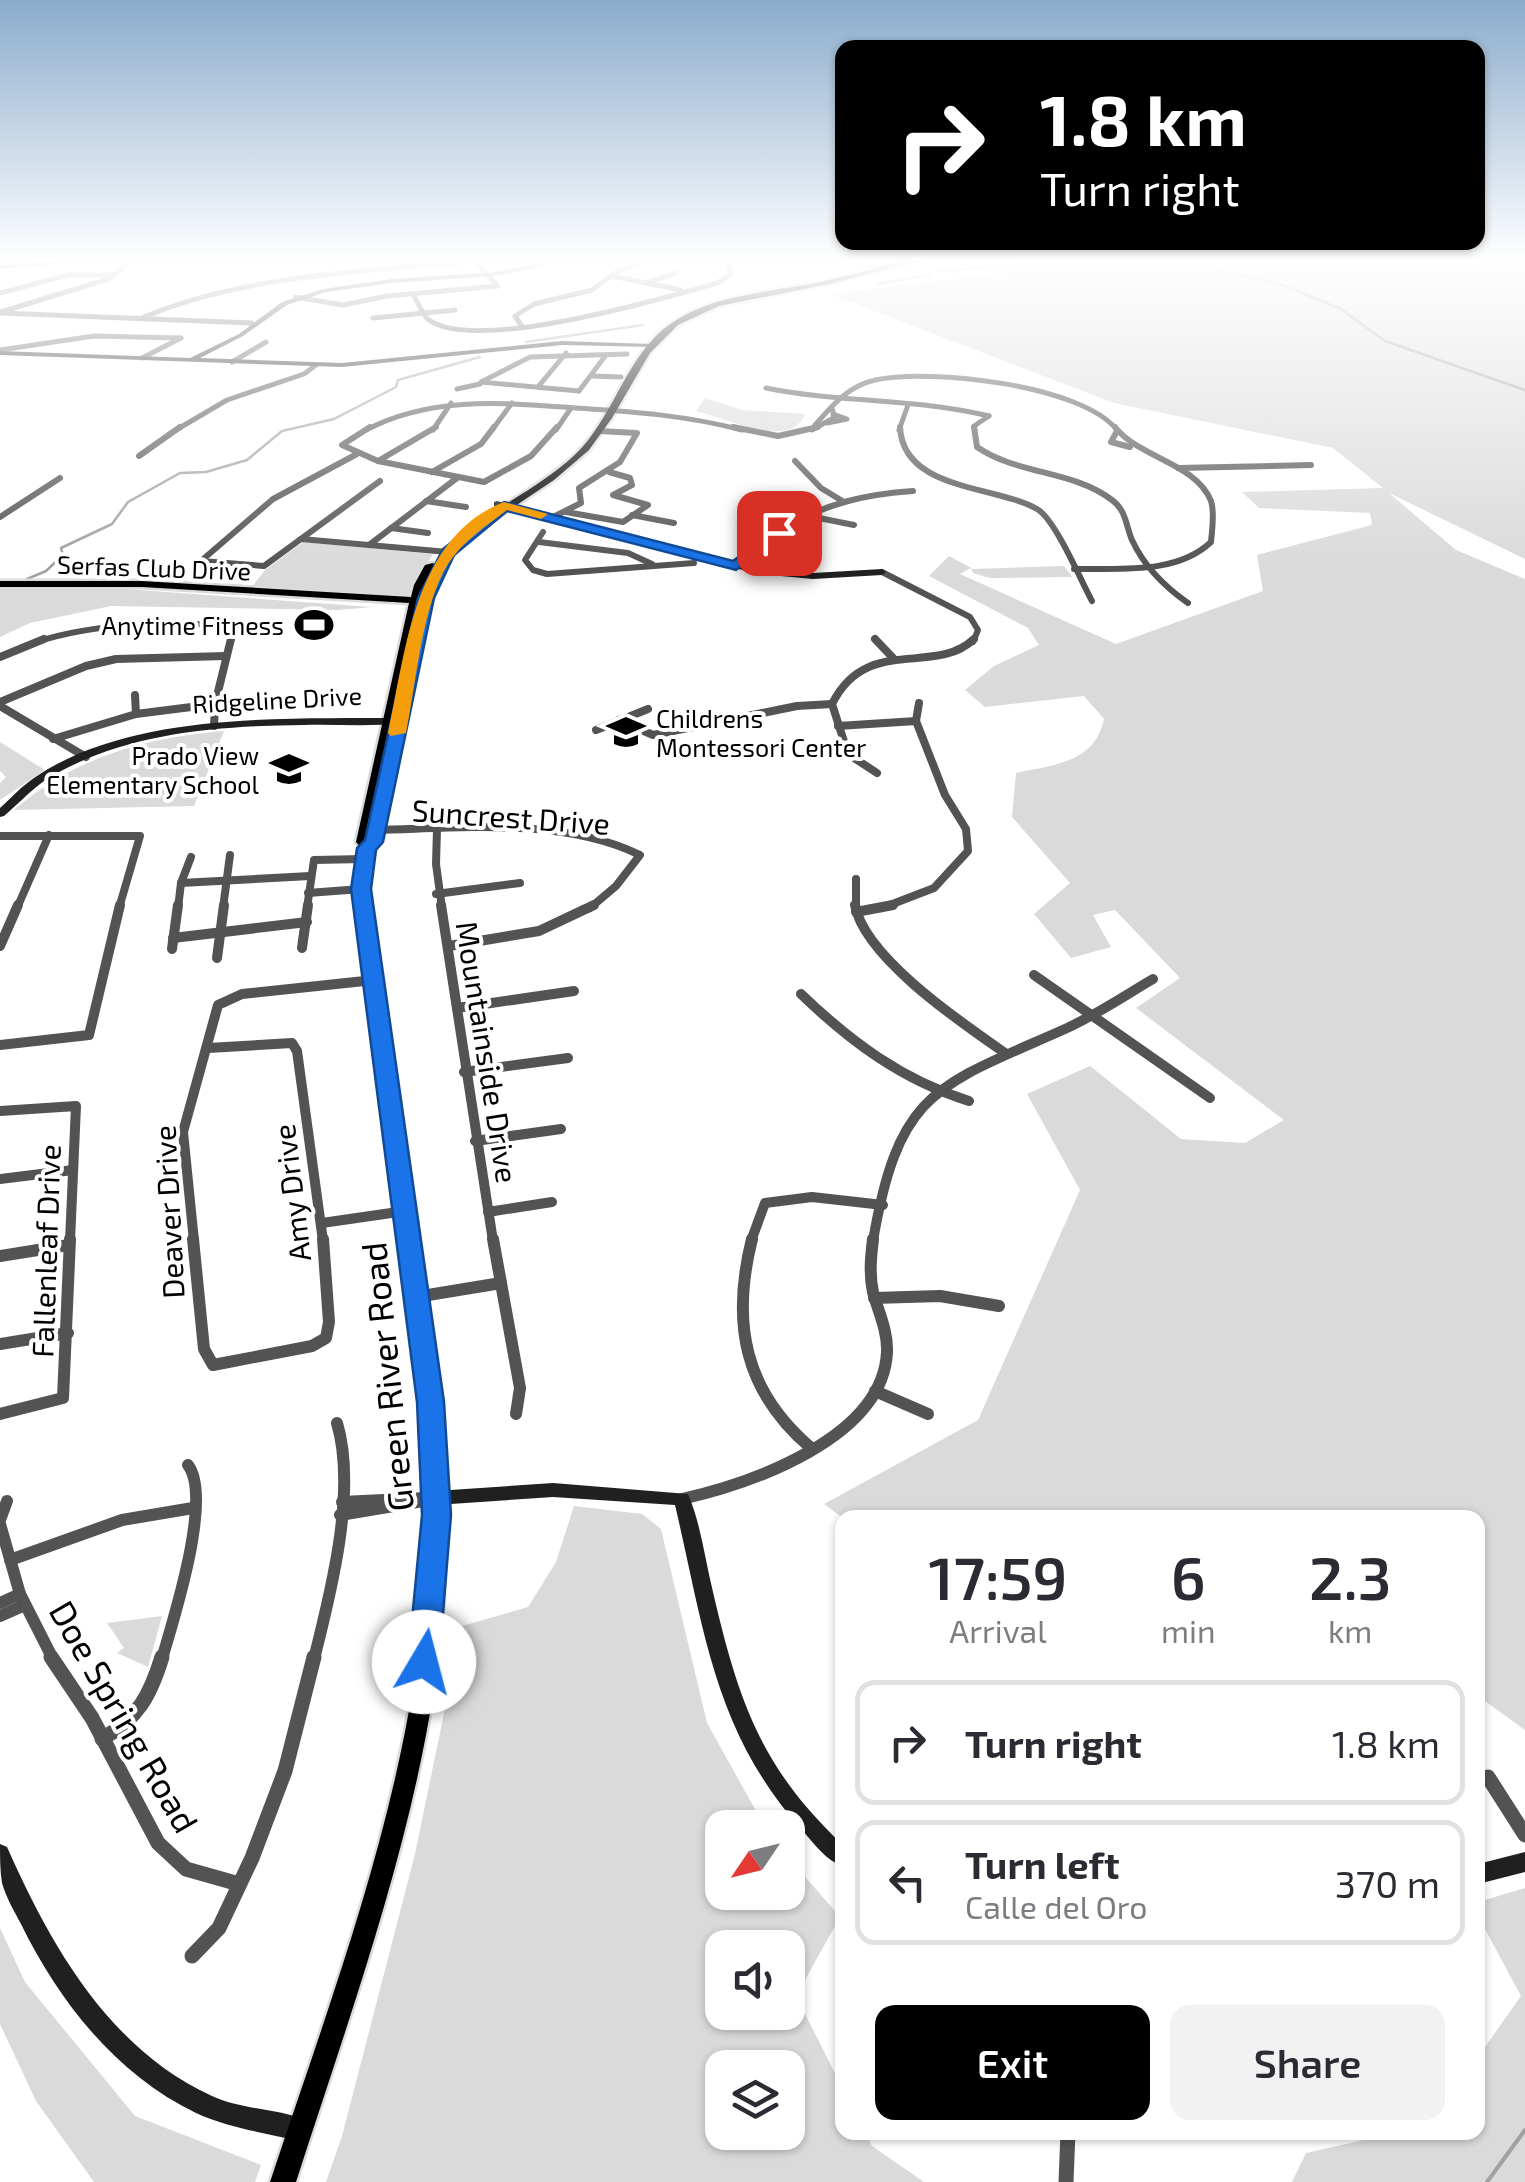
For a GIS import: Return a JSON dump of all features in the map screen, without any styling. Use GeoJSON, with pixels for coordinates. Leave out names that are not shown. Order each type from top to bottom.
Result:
{"type":"FeatureCollection","features":[{"type":"Feature","properties":{"kind":"main road"},"geometry":{"type":"LineString","coordinates":[[228,362],[316,365],[394,362]]}},
{"type":"Feature","properties":{"kind":"main road","name":"Green River Road"},"geometry":{"type":"LineString","coordinates":[[500,505],[564,468],[598,431],[622,378],[635,362]]}},
{"type":"Feature","properties":{"kind":"main road","name":"Green River Road"},"geometry":{"type":"LineString","coordinates":[[283,2182],[394,1822],[428,1632],[436,1498],[430,1402],[361,889],[366,853],[374,842],[371,826],[424,574],[443,552],[500,505],[566,459],[621,396],[639,362]]}},
{"type":"Feature","properties":{"kind":"main road"},"geometry":{"type":"LineString","coordinates":[[621,396],[627,379],[622,378]]}},
{"type":"Feature","properties":{"kind":"main road"},"geometry":{"type":"LineString","coordinates":[[500,505],[733,565],[793,576],[882,572]]}},
{"type":"Feature","properties":{"kind":"main road","name":"Serfas Club Drive"},"geometry":{"type":"LineString","coordinates":[[0,584],[142,584],[419,603]]}},
{"type":"Feature","properties":{"kind":"main road","name":"Ridgeline Drive"},"geometry":{"type":"LineString","coordinates":[[0,814],[35,784],[86,757],[142,739],[214,726],[394,721]]}},
{"type":"Feature","properties":{"kind":"main road"},"geometry":{"type":"LineString","coordinates":[[436,1498],[553,1490],[682,1499],[726,1672],[749,1739],[773,1780],[835,1849]]}},
{"type":"Feature","properties":{"kind":"main road"},"geometry":{"type":"LineString","coordinates":[[1485,1872],[1525,1862]]}},
{"type":"Feature","properties":{"kind":"street"},"geometry":{"type":"LineString","coordinates":[[484,384],[519,362]]}},
{"type":"Feature","properties":{"kind":"street"},"geometry":{"type":"LineString","coordinates":[[538,388],[559,362]]}},
{"type":"Feature","properties":{"kind":"street"},"geometry":{"type":"LineString","coordinates":[[457,389],[484,384],[580,395],[602,362]]}},
{"type":"Feature","properties":{"kind":"street"},"geometry":{"type":"LineString","coordinates":[[138,456],[227,400],[294,378],[316,365]]}},
{"type":"Feature","properties":{"kind":"street"},"geometry":{"type":"LineString","coordinates":[[593,376],[610,377]]}},
{"type":"Feature","properties":{"kind":"street"},"geometry":{"type":"LineString","coordinates":[[827,424],[839,399],[854,386],[888,379],[1013,384],[1078,400],[1108,418],[1117,431],[1111,442],[1138,449],[1177,468],[1211,498],[1212,542],[1188,558],[1149,565],[1074,569]]}},
{"type":"Feature","properties":{"kind":"street"},"geometry":{"type":"LineString","coordinates":[[766,388],[989,416],[973,430],[982,452],[1078,482],[1107,496],[1126,513],[1131,537],[1149,565],[1176,596],[1188,603]]}},
{"type":"Feature","properties":{"kind":"street"},"geometry":{"type":"LineString","coordinates":[[571,408],[550,438],[531,456],[484,482],[378,461],[342,445],[387,418],[418,407],[451,402],[512,403],[684,415],[755,434],[798,433],[847,418],[831,413]]}},
{"type":"Feature","properties":{"kind":"street"},"geometry":{"type":"LineString","coordinates":[[378,461],[432,430],[449,414],[451,402]]}},
{"type":"Feature","properties":{"kind":"street"},"geometry":{"type":"LineString","coordinates":[[429,473],[481,444],[512,403]]}},
{"type":"Feature","properties":{"kind":"street"},"geometry":{"type":"LineString","coordinates":[[908,405],[898,425],[900,442],[908,455],[948,480],[1037,508],[1092,600]]}},
{"type":"Feature","properties":{"kind":"street"},"geometry":{"type":"LineString","coordinates":[[755,434],[810,428],[831,413]]}},
{"type":"Feature","properties":{"kind":"street"},"geometry":{"type":"LineString","coordinates":[[553,518],[581,503],[578,488],[620,462],[637,432],[598,431]]}},
{"type":"Feature","properties":{"kind":"street"},"geometry":{"type":"LineString","coordinates":[[357,454],[313,474],[229,534],[200,561],[264,566],[380,482]]}},
{"type":"Feature","properties":{"kind":"street"},"geometry":{"type":"LineString","coordinates":[[795,461],[821,488],[844,502]]}},
{"type":"Feature","properties":{"kind":"street"},"geometry":{"type":"LineString","coordinates":[[1177,468],[1312,465]]}},
{"type":"Feature","properties":{"kind":"street"},"geometry":{"type":"LineString","coordinates":[[566,512],[622,522],[648,505],[613,495],[632,485],[630,478],[609,472]]}},
{"type":"Feature","properties":{"kind":"street"},"geometry":{"type":"LineString","coordinates":[[0,517],[60,478]]}},
{"type":"Feature","properties":{"kind":"street"},"geometry":{"type":"LineString","coordinates":[[370,545],[424,500],[458,478]]}},
{"type":"Feature","properties":{"kind":"street"},"geometry":{"type":"LineString","coordinates":[[733,565],[808,516],[884,492],[913,491]]}},
{"type":"Feature","properties":{"kind":"street"},"geometry":{"type":"LineString","coordinates":[[424,500],[466,507]]}},
{"type":"Feature","properties":{"kind":"street"},"geometry":{"type":"LineString","coordinates":[[632,515],[674,523]]}},
{"type":"Feature","properties":{"kind":"street"},"geometry":{"type":"LineString","coordinates":[[808,516],[854,525]]}},
{"type":"Feature","properties":{"kind":"street"},"geometry":{"type":"LineString","coordinates":[[391,528],[428,533]]}},
{"type":"Feature","properties":{"kind":"street"},"geometry":{"type":"LineString","coordinates":[[543,532],[525,560],[533,570],[547,574],[694,563]]}},
{"type":"Feature","properties":{"kind":"street"},"geometry":{"type":"LineString","coordinates":[[300,540],[443,552]]}},
{"type":"Feature","properties":{"kind":"street"},"geometry":{"type":"LineString","coordinates":[[539,542],[630,554],[652,564]]}},
{"type":"Feature","properties":{"kind":"street"},"geometry":{"type":"LineString","coordinates":[[630,554],[650,543]]}},
{"type":"Feature","properties":{"kind":"street"},"geometry":{"type":"LineString","coordinates":[[762,547],[802,553]]}},
{"type":"Feature","properties":{"kind":"street"},"geometry":{"type":"LineString","coordinates":[[877,773],[848,754],[838,726],[832,704],[847,679],[894,660],[954,652],[973,642],[978,630],[960,612],[882,572]]}},
{"type":"Feature","properties":{"kind":"street"},"geometry":{"type":"LineString","coordinates":[[0,657],[48,636],[112,623],[235,625],[215,704],[214,726]]}},
{"type":"Feature","properties":{"kind":"street"},"geometry":{"type":"LineString","coordinates":[[875,638],[894,660]]}},
{"type":"Feature","properties":{"kind":"street"},"geometry":{"type":"LineString","coordinates":[[0,704],[86,666],[116,658],[226,656]]}},
{"type":"Feature","properties":{"kind":"street"},"geometry":{"type":"LineString","coordinates":[[135,695],[136,714]]}},
{"type":"Feature","properties":{"kind":"street"},"geometry":{"type":"LineString","coordinates":[[0,704],[86,757]]}},
{"type":"Feature","properties":{"kind":"street"},"geometry":{"type":"LineString","coordinates":[[53,739],[136,714],[215,704]]}},
{"type":"Feature","properties":{"kind":"street"},"geometry":{"type":"LineString","coordinates":[[619,720],[653,735],[798,706],[832,704]]}},
{"type":"Feature","properties":{"kind":"street"},"geometry":{"type":"LineString","coordinates":[[856,912],[892,908],[920,898],[942,882],[968,851],[966,829],[945,794],[916,722],[918,704]]}},
{"type":"Feature","properties":{"kind":"street"},"geometry":{"type":"LineString","coordinates":[[596,730],[648,709]]}},
{"type":"Feature","properties":{"kind":"street"},"geometry":{"type":"LineString","coordinates":[[838,726],[916,722]]}},
{"type":"Feature","properties":{"kind":"street","name":"Suncrest Drive"},"geometry":{"type":"LineString","coordinates":[[371,826],[592,838],[640,855],[598,905],[564,925],[529,935],[449,946]]}},
{"type":"Feature","properties":{"kind":"street","name":"Mountainside Drive"},"geometry":{"type":"LineString","coordinates":[[437,828],[433,860],[436,894],[449,946],[475,1141],[520,1388],[516,1414]]}},
{"type":"Feature","properties":{"kind":"street"},"geometry":{"type":"LineString","coordinates":[[0,946],[50,834]]}},
{"type":"Feature","properties":{"kind":"street"},"geometry":{"type":"LineString","coordinates":[[0,836],[140,836],[112,933],[89,1035],[0,1045]]}},
{"type":"Feature","properties":{"kind":"street"},"geometry":{"type":"LineString","coordinates":[[302,948],[314,860],[366,853]]}},
{"type":"Feature","properties":{"kind":"street"},"geometry":{"type":"LineString","coordinates":[[217,958],[230,855]]}},
{"type":"Feature","properties":{"kind":"street"},"geometry":{"type":"LineString","coordinates":[[191,857],[181,883],[173,944],[240,927],[307,922]]}},
{"type":"Feature","properties":{"kind":"street"},"geometry":{"type":"LineString","coordinates":[[181,883],[310,876]]}},
{"type":"Feature","properties":{"kind":"street"},"geometry":{"type":"LineString","coordinates":[[856,879],[856,912],[868,939],[942,1009],[1005,1053]]}},
{"type":"Feature","properties":{"kind":"street"},"geometry":{"type":"LineString","coordinates":[[436,894],[520,883]]}},
{"type":"Feature","properties":{"kind":"street"},"geometry":{"type":"LineString","coordinates":[[308,893],[361,889]]}},
{"type":"Feature","properties":{"kind":"street"},"geometry":{"type":"LineString","coordinates":[[1034,975],[1210,1098]]}},
{"type":"Feature","properties":{"kind":"street"},"geometry":{"type":"LineString","coordinates":[[682,1499],[740,1485],[786,1464],[849,1421],[876,1391],[888,1351],[874,1298],[870,1254],[903,1133],[937,1091],[961,1074],[1092,1014],[1153,979]]}},
{"type":"Feature","properties":{"kind":"street","name":"Deaver Drive"},"geometry":{"type":"LineString","coordinates":[[326,1338],[312,1346],[213,1365],[206,1358],[184,1132],[187,1108],[218,1005],[224,999],[374,980]]}},
{"type":"Feature","properties":{"kind":"street"},"geometry":{"type":"LineString","coordinates":[[457,1008],[574,991]]}},
{"type":"Feature","properties":{"kind":"street"},"geometry":{"type":"LineString","coordinates":[[801,994],[852,1042],[884,1065],[969,1102]]}},
{"type":"Feature","properties":{"kind":"street","name":"Amy Drive"},"geometry":{"type":"LineString","coordinates":[[208,1048],[292,1043],[322,1223],[329,1322],[326,1338]]}},
{"type":"Feature","properties":{"kind":"street"},"geometry":{"type":"LineString","coordinates":[[464,1072],[568,1058]]}},
{"type":"Feature","properties":{"kind":"street","name":"Fallenleaf Drive"},"geometry":{"type":"LineString","coordinates":[[0,1111],[76,1106],[63,1398],[0,1414]]}},
{"type":"Feature","properties":{"kind":"street"},"geometry":{"type":"LineString","coordinates":[[475,1141],[561,1129]]}},
{"type":"Feature","properties":{"kind":"street"},"geometry":{"type":"LineString","coordinates":[[0,1180],[73,1170]]}},
{"type":"Feature","properties":{"kind":"street"},"geometry":{"type":"LineString","coordinates":[[811,1448],[778,1419],[758,1388],[746,1336],[746,1253],[752,1226],[765,1203],[812,1197],[882,1206]]}},
{"type":"Feature","properties":{"kind":"street"},"geometry":{"type":"LineString","coordinates":[[488,1212],[552,1202]]}},
{"type":"Feature","properties":{"kind":"street"},"geometry":{"type":"LineString","coordinates":[[322,1223],[404,1211]]}},
{"type":"Feature","properties":{"kind":"street"},"geometry":{"type":"LineString","coordinates":[[0,1256],[70,1245]]}},
{"type":"Feature","properties":{"kind":"street"},"geometry":{"type":"LineString","coordinates":[[416,1297],[501,1283]]}},
{"type":"Feature","properties":{"kind":"street"},"geometry":{"type":"LineString","coordinates":[[874,1298],[940,1296],[998,1306]]}},
{"type":"Feature","properties":{"kind":"street"},"geometry":{"type":"LineString","coordinates":[[0,1344],[68,1333]]}},
{"type":"Feature","properties":{"kind":"street"},"geometry":{"type":"LineString","coordinates":[[876,1391],[928,1414]]}},
{"type":"Feature","properties":{"kind":"street"},"geometry":{"type":"LineString","coordinates":[[192,1956],[219,1928],[286,1771],[328,1604],[341,1509],[344,1446],[338,1423]]}},
{"type":"Feature","properties":{"kind":"street"},"geometry":{"type":"LineString","coordinates":[[102,1740],[129,1722],[147,1701],[185,1568],[196,1478],[188,1465]]}},
{"type":"Feature","properties":{"kind":"street"},"geometry":{"type":"LineString","coordinates":[[341,1509],[408,1506],[436,1498]]}},
{"type":"Feature","properties":{"kind":"street"},"geometry":{"type":"LineString","coordinates":[[0,1522],[7,1502]]}},
{"type":"Feature","properties":{"kind":"street"},"geometry":{"type":"LineString","coordinates":[[10,1560],[101,1523],[155,1511],[193,1508]]}},
{"type":"Feature","properties":{"kind":"street","name":"Doe Spring Road"},"geometry":{"type":"LineString","coordinates":[[0,1522],[40,1640],[102,1740],[158,1843],[186,1869],[239,1884]]}},
{"type":"Feature","properties":{"kind":"street"},"geometry":{"type":"LineString","coordinates":[[0,1603],[23,1599]]}},
{"type":"Feature","properties":{"kind":"street"},"geometry":{"type":"LineString","coordinates":[[0,1616],[23,1599]]}},
{"type":"Feature","properties":{"kind":"street"},"geometry":{"type":"LineString","coordinates":[[1485,1778],[1525,1834]]}},
{"type":"Feature","properties":{"kind":"street"},"geometry":{"type":"LineString","coordinates":[[0,1854],[26,1917],[76,1996],[155,2075],[207,2106],[300,2129]]}},
{"type":"Feature","properties":{"kind":"street"},"geometry":{"type":"LineString","coordinates":[[1066,2182],[1068,2140]]}},
{"type":"Feature","properties":{"kind":"shaded area"},"geometry":{"type":"Polygon","coordinates":[[[1007,362],[1525,362],[1525,559],[1389,493],[1456,550],[1525,579],[1525,1730],[1485,1701],[1485,1510],[835,1512],[824,1504],[978,1420],[1080,1190],[1027,1094],[1090,1066],[1181,1139],[1245,1143],[1284,1120],[1136,1008],[1180,978],[1115,910],[1093,915],[1111,947],[1071,958],[1034,914],[1070,883],[1012,817],[1016,773],[1058,764],[1082,753],[1092,745],[1104,719],[1084,696],[985,707],[965,690],[994,666],[1039,645],[1028,628],[929,576],[949,556],[973,569],[1064,566],[1072,577],[990,578],[973,573],[971,568],[960,574],[1116,644],[1263,591],[1257,555],[1372,525],[1370,513],[1259,508],[1242,492],[1383,488],[1333,448],[1114,403],[1007,362]]]}},
{"type":"Feature","properties":{"kind":"shaded area"},"geometry":{"type":"Polygon","coordinates":[[[705,398],[742,410],[805,414],[797,425],[786,430],[755,429],[696,411],[705,398]]]}},
{"type":"Feature","properties":{"kind":"shaded area"},"geometry":{"type":"Polygon","coordinates":[[[303,542],[433,554],[406,599],[250,589],[265,570],[303,542]]]}},
{"type":"Feature","properties":{"kind":"shaded area"},"geometry":{"type":"Polygon","coordinates":[[[111,588],[372,607],[338,610],[111,606],[30,623],[0,637],[0,589],[111,588]]]}},
{"type":"Feature","properties":{"kind":"shaded area"},"geometry":{"type":"Polygon","coordinates":[[[224,731],[194,806],[14,810],[61,777],[112,753],[167,739],[224,731]]]}},
{"type":"Feature","properties":{"kind":"shaded area"},"geometry":{"type":"Polygon","coordinates":[[[0,742],[45,770],[0,800],[0,783],[6,777],[0,771],[0,742]]]}},
{"type":"Feature","properties":{"kind":"shaded area"},"geometry":{"type":"Polygon","coordinates":[[[574,1506],[642,1514],[661,1529],[707,1723],[756,1810],[705,1810],[705,1910],[805,1910],[805,1877],[835,1911],[835,1926],[805,1980],[805,1930],[705,1930],[705,2030],[805,2030],[805,2014],[835,2073],[835,2140],[869,2140],[924,2182],[326,2182],[342,2136],[415,1854],[462,1626],[528,1607],[556,1562],[574,1506]]]}},
{"type":"Feature","properties":{"kind":"shaded area"},"geometry":{"type":"Polygon","coordinates":[[[162,1616],[148,1667],[117,1653],[124,1648],[107,1623],[162,1616]]]}},
{"type":"Feature","properties":{"kind":"shaded area"},"geometry":{"type":"Polygon","coordinates":[[[1525,1888],[1525,2182],[1292,2182],[1306,2153],[1364,2140],[1485,2140],[1485,2047],[1521,1996],[1485,1929],[1485,1900],[1525,1888]]]}},
{"type":"Feature","properties":{"kind":"shaded area"},"geometry":{"type":"Polygon","coordinates":[[[0,1928],[25,1982],[135,2116],[261,2165],[255,2182],[94,2182],[36,2101],[0,2024],[0,1928]]]}},
{"type":"Feature","properties":{"kind":"waterway"},"geometry":{"type":"LineString","coordinates":[[27,579],[46,571],[63,555],[61,548],[112,524],[128,502],[180,473],[206,472],[247,460],[282,431],[334,419],[396,387],[398,380],[463,362]]}},
{"type":"Feature","properties":{"kind":"waterway"},"geometry":{"type":"LineString","coordinates":[[1445,362],[1525,390]]}},
{"type":"Feature","properties":{"kind":"waterway"},"geometry":{"type":"LineString","coordinates":[[1487,2182],[1525,2130]]}},
{"type":"Feature","properties":{"kind":"slow traffic"},"geometry":{"type":"LineString","coordinates":[[397,733],[424,604],[440,564],[470,530],[504,506],[541,514]]}},
{"type":"Feature","properties":{"kind":"place","name":"Anytime Fitness"},"geometry":{"type":"Point","coordinates":[314,625]}},
{"type":"Feature","properties":{"kind":"place","name":"Childrens Montessori Center"},"geometry":{"type":"Point","coordinates":[626,732]}},
{"type":"Feature","properties":{"kind":"place","name":"Prado View Elementary School"},"geometry":{"type":"Point","coordinates":[289,769]}},
{"type":"Feature","properties":{"kind":"route"},"geometry":{"type":"LineString","coordinates":[[424,1662],[437,1515],[430,1402],[361,889],[367,848],[374,842],[426,598],[448,552],[470,530],[504,506],[736,566],[779,533]]}}]}
